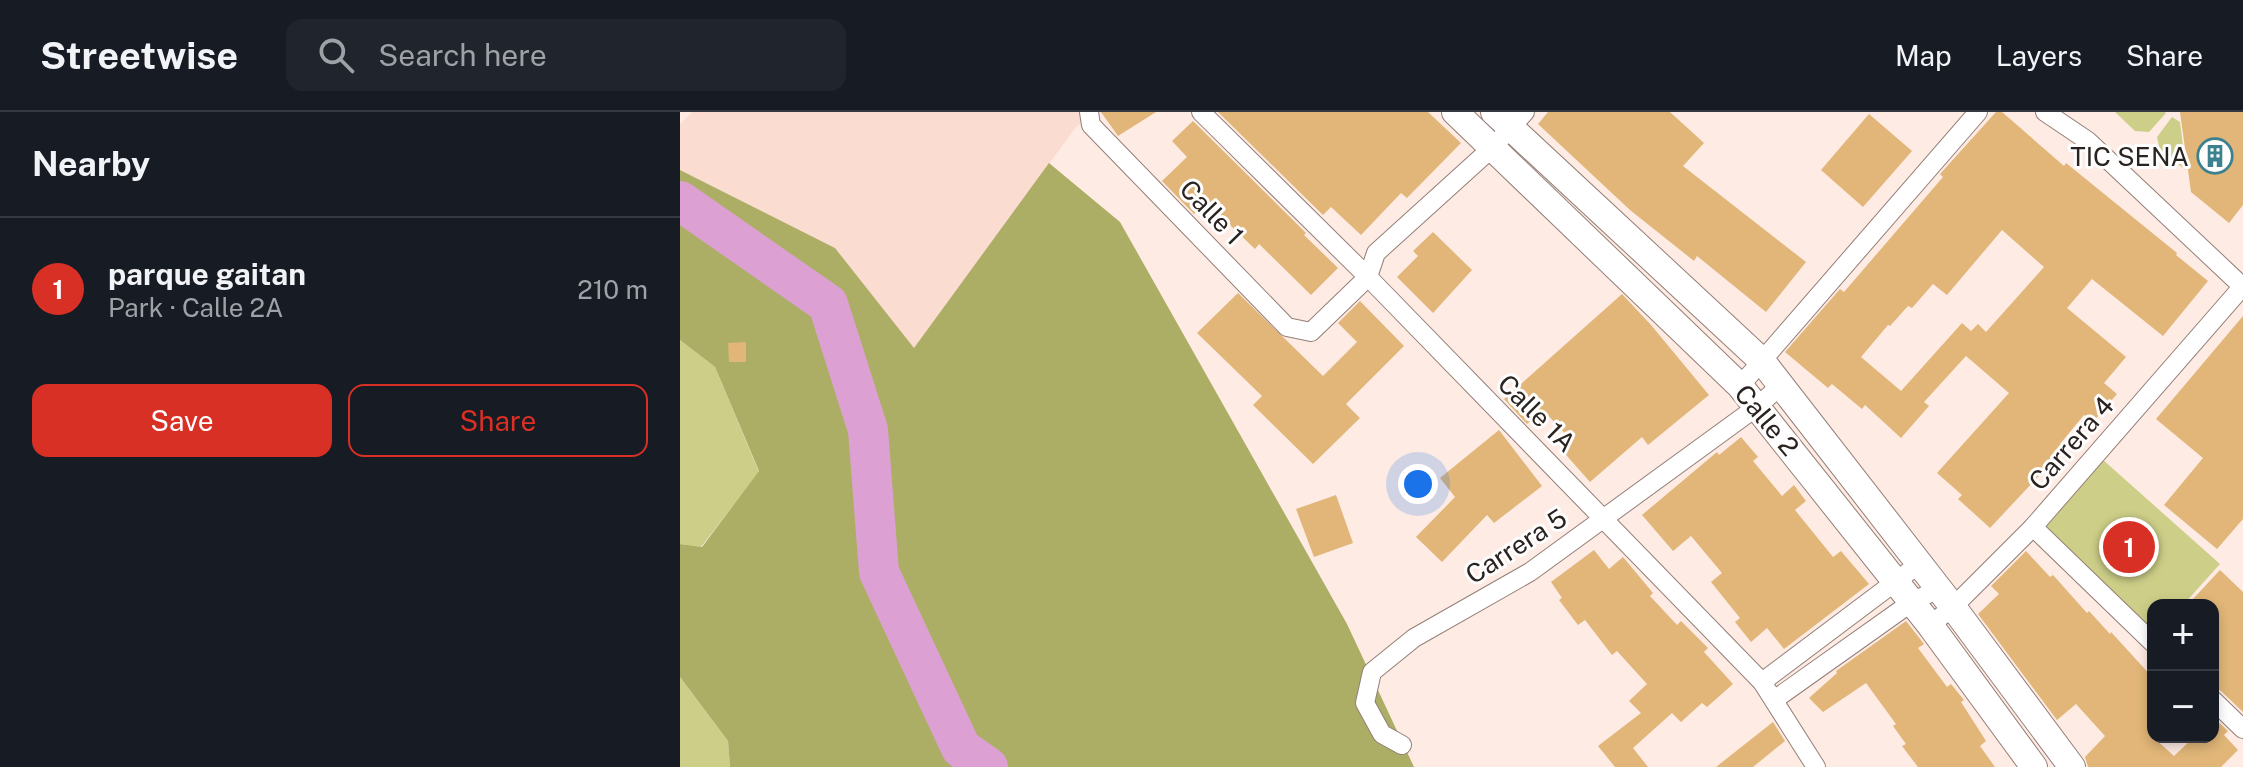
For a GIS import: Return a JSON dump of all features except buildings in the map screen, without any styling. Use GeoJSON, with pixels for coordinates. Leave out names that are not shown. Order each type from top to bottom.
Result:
{"type":"FeatureCollection","features":[{"type":"Feature","properties":{"kind":"main road","name":"Calle 2"},"geometry":{"type":"LineString","coordinates":[[1455,112],[1758,406],[1930,625],[2034,767]]}},
{"type":"Feature","properties":{"kind":"main road","name":"Calle 2"},"geometry":{"type":"LineString","coordinates":[[1510,117],[1762,361],[1946,598],[2072,767]]}},
{"type":"Feature","properties":{"kind":"street","name":"Calle 1"},"geometry":{"type":"LineString","coordinates":[[1089,112],[1091,125],[1287,327],[1311,332],[1368,277]]}},
{"type":"Feature","properties":{"kind":"street","name":"Calle 1A"},"geometry":{"type":"LineString","coordinates":[[1201,112],[1368,277],[1762,682],[1816,767]]}},
{"type":"Feature","properties":{"kind":"street"},"geometry":{"type":"LineString","coordinates":[[1740,386],[1978,112]]}},
{"type":"Feature","properties":{"kind":"street"},"geometry":{"type":"LineString","coordinates":[[2045,112],[2088,141],[2243,286]]}},
{"type":"Feature","properties":{"kind":"street"},"geometry":{"type":"LineString","coordinates":[[1368,277],[1376,253],[1493,147],[1510,117]]}},
{"type":"Feature","properties":{"kind":"street","name":"Carrera 4"},"geometry":{"type":"LineString","coordinates":[[1930,625],[1946,598],[2033,527],[2243,286]]}},
{"type":"Feature","properties":{"kind":"street","name":"Carrera 5"},"geometry":{"type":"LineString","coordinates":[[1402,745],[1382,734],[1365,703],[1372,672],[1414,638],[1530,572],[1758,406],[1780,386]]}},
{"type":"Feature","properties":{"kind":"street"},"geometry":{"type":"LineString","coordinates":[[2033,527],[2147,637]]}},
{"type":"Feature","properties":{"kind":"street"},"geometry":{"type":"LineString","coordinates":[[1762,682],[1919,564]]}},
{"type":"Feature","properties":{"kind":"street","name":"Carrera 4"},"geometry":{"type":"LineString","coordinates":[[1774,700],[1912,602],[1946,598]]}},
{"type":"Feature","properties":{"kind":"street"},"geometry":{"type":"LineString","coordinates":[[2219,706],[2243,729]]}},
{"type":"Feature","properties":{"kind":"shaded area"},"geometry":{"type":"Polygon","coordinates":[[[692,112],[1096,112],[1076,127],[914,349],[835,248],[680,170],[680,124],[692,112]]]}},
{"type":"Feature","properties":{"kind":"shaded area"},"geometry":{"type":"Polygon","coordinates":[[[1049,163],[1120,222],[1347,624],[1414,767],[730,767],[728,741],[680,677],[680,544],[702,547],[759,471],[715,367],[680,340],[680,170],[835,248],[914,348],[1049,163]]]}},
{"type":"Feature","properties":{"kind":"green space"},"geometry":{"type":"Polygon","coordinates":[[[2115,112],[2166,113],[2149,132],[2135,131],[2115,112]]]}},
{"type":"Feature","properties":{"kind":"green space"},"geometry":{"type":"Polygon","coordinates":[[[2172,117],[2180,122],[2186,170],[2160,151],[2157,137],[2172,117]]]}},
{"type":"Feature","properties":{"kind":"green space"},"geometry":{"type":"Polygon","coordinates":[[[680,340],[715,367],[759,472],[701,547],[680,544],[680,340]]]}},
{"type":"Feature","properties":{"kind":"green space"},"geometry":{"type":"Polygon","coordinates":[[[2102,459],[2220,564],[2188,599],[2147,599],[2147,626],[2038,530],[2102,459]]]}},
{"type":"Feature","properties":{"kind":"green space"},"geometry":{"type":"Polygon","coordinates":[[[680,677],[728,741],[730,767],[680,767],[680,677]]]}},
{"type":"Feature","properties":{"kind":"waterway"},"geometry":{"type":"LineString","coordinates":[[680,201],[828,304],[868,430],[879,572],[961,748],[988,767]]}},
{"type":"Feature","properties":{"kind":"place","name":"TIC SENA"},"geometry":{"type":"Point","coordinates":[2215,156]}},
{"type":"Feature","properties":{"kind":"place","name":"parque gaitan"},"geometry":{"type":"Point","coordinates":[2129,547]}}]}
